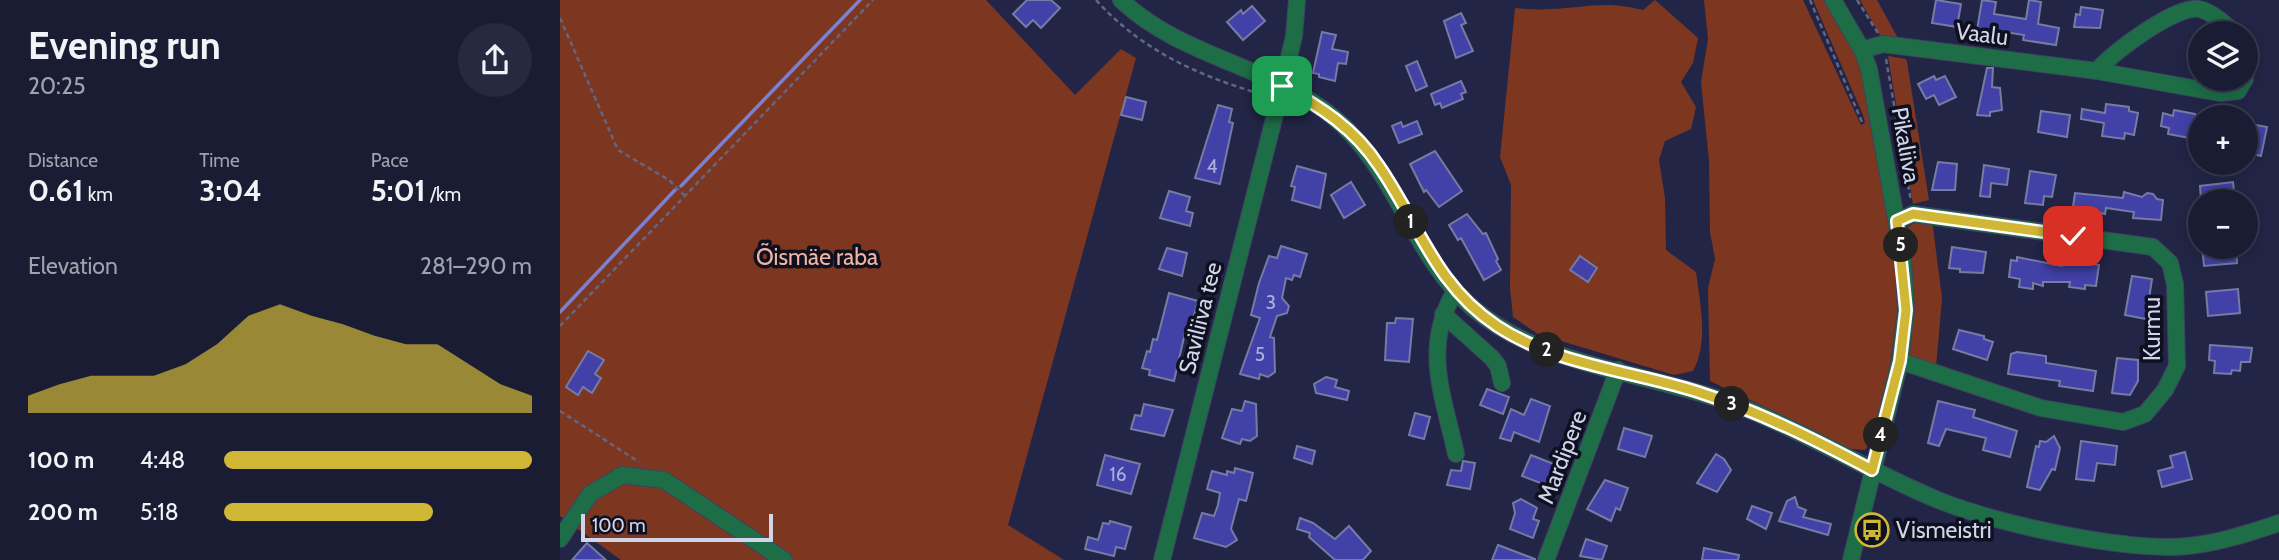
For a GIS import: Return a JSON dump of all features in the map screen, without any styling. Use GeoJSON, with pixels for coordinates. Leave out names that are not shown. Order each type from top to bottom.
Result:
{"type":"FeatureCollection","features":[{"type":"Feature","properties":{"kind":"street"},"geometry":{"type":"LineString","coordinates":[[1121,0],[1157,29],[1281,92],[1331,114],[1365,147],[1379,166],[1438,269],[1455,290],[1497,326],[1525,342],[1730,403],[1778,422],[1940,501],[1988,516],[2153,553],[2221,541],[2279,523]]}},
{"type":"Feature","properties":{"kind":"street","name":"Saviliiva tee"},"geometry":{"type":"LineString","coordinates":[[1162,560],[1281,92],[1294,36],[1297,0]]}},
{"type":"Feature","properties":{"kind":"street","name":"Pikaliiva"},"geometry":{"type":"LineString","coordinates":[[1833,0],[1862,50],[1869,69],[1897,221],[1906,310],[1900,361],[1851,560]]}},
{"type":"Feature","properties":{"kind":"street"},"geometry":{"type":"LineString","coordinates":[[2097,71],[2109,57],[2181,11],[2199,9],[2220,21]]}},
{"type":"Feature","properties":{"kind":"street","name":"Vaalu"},"geometry":{"type":"LineString","coordinates":[[1862,50],[1883,44],[2097,71],[2188,87]]}},
{"type":"Feature","properties":{"kind":"street","name":"Vaalu"},"geometry":{"type":"LineString","coordinates":[[2209,91],[2238,91]]}},
{"type":"Feature","properties":{"kind":"street"},"geometry":{"type":"LineString","coordinates":[[1897,221],[1913,214]]}},
{"type":"Feature","properties":{"kind":"street","name":"Kurmu"},"geometry":{"type":"LineString","coordinates":[[1900,361],[2041,408],[2123,422],[2145,414],[2165,390],[2177,366],[2175,284],[2170,263],[2154,247],[1913,214]]}},
{"type":"Feature","properties":{"kind":"street"},"geometry":{"type":"LineString","coordinates":[[1455,290],[1438,327],[1437,368],[1456,454]]}},
{"type":"Feature","properties":{"kind":"street"},"geometry":{"type":"LineString","coordinates":[[1443,314],[1498,366],[1502,383]]}},
{"type":"Feature","properties":{"kind":"street","name":"Mardipere"},"geometry":{"type":"LineString","coordinates":[[1546,560],[1618,370]]}},
{"type":"Feature","properties":{"kind":"street"},"geometry":{"type":"LineString","coordinates":[[560,539],[590,494],[622,475],[664,480],[775,557]]}},
{"type":"Feature","properties":{"kind":"path"},"geometry":{"type":"LineString","coordinates":[[560,326],[873,0]]}},
{"type":"Feature","properties":{"kind":"path"},"geometry":{"type":"LineString","coordinates":[[1096,0],[1120,26],[1144,45],[1217,78],[1281,92]]}},
{"type":"Feature","properties":{"kind":"path"},"geometry":{"type":"LineString","coordinates":[[1810,0],[1862,122]]}},
{"type":"Feature","properties":{"kind":"path"},"geometry":{"type":"LineString","coordinates":[[1857,0],[1883,44],[1913,214]]}},
{"type":"Feature","properties":{"kind":"path"},"geometry":{"type":"LineString","coordinates":[[560,18],[618,150],[669,180],[684,195]]}},
{"type":"Feature","properties":{"kind":"path"},"geometry":{"type":"LineString","coordinates":[[560,411],[642,464]]}},
{"type":"Feature","properties":{"kind":"green space","name":"Õismäe raba"},"geometry":{"type":"Polygon","coordinates":[[[560,0],[986,0],[1075,95],[1121,49],[1136,58],[1008,525],[1064,560],[621,560],[560,516],[560,0]]]}},
{"type":"Feature","properties":{"kind":"green space"},"geometry":{"type":"Polygon","coordinates":[[[1655,0],[1698,38],[1693,63],[1681,82],[1696,107],[1691,129],[1665,141],[1659,160],[1665,198],[1666,250],[1696,272],[1702,323],[1701,348],[1693,371],[1674,375],[1538,334],[1513,317],[1510,288],[1511,185],[1500,157],[1515,8],[1605,5],[1643,10],[1655,0]]]}},
{"type":"Feature","properties":{"kind":"green space"},"geometry":{"type":"Polygon","coordinates":[[[1704,0],[1803,0],[1861,125],[1865,123],[1863,115],[1813,0],[1825,0],[1858,55],[1866,79],[1895,247],[1899,299],[1890,366],[1874,437],[1865,450],[1843,448],[1811,429],[1710,381],[1708,288],[1715,259],[1710,232],[1709,161],[1701,82],[1708,39],[1704,0]]]}},
{"type":"Feature","properties":{"kind":"green space"},"geometry":{"type":"Polygon","coordinates":[[[1860,0],[1877,0],[1900,42],[1882,39],[1860,0]]]}},
{"type":"Feature","properties":{"kind":"green space"},"geometry":{"type":"Polygon","coordinates":[[[1888,56],[1906,59],[1907,62],[1929,200],[1913,204],[1888,56]]]}},
{"type":"Feature","properties":{"kind":"green space"},"geometry":{"type":"Polygon","coordinates":[[[1932,220],[1942,298],[1936,367],[1906,354],[1905,239],[1908,227],[1918,221],[1932,220]]]}},
{"type":"Feature","properties":{"kind":"building"},"geometry":{"type":"Polygon","coordinates":[[[1027,0],[1051,0],[1060,8],[1041,28],[1033,20],[1026,27],[1013,14],[1027,0]]]}},
{"type":"Feature","properties":{"kind":"building"},"geometry":{"type":"Polygon","coordinates":[[[1936,0],[1961,4],[1957,27],[1932,23],[1936,0]]]}},
{"type":"Feature","properties":{"kind":"building"},"geometry":{"type":"Polygon","coordinates":[[[1982,0],[1996,2],[1994,14],[2026,19],[2029,0],[2041,2],[2038,24],[2059,28],[2056,45],[2023,40],[2024,35],[1998,31],[1997,39],[1976,36],[1982,0]]]}},
{"type":"Feature","properties":{"kind":"building"},"geometry":{"type":"Polygon","coordinates":[[[1252,6],[1265,21],[1243,40],[1227,22],[1241,10],[1243,14],[1252,6]]]}},
{"type":"Feature","properties":{"kind":"building"},"geometry":{"type":"Polygon","coordinates":[[[2081,7],[2103,10],[2100,28],[2074,27],[2076,14],[2080,15],[2081,7]]]}},
{"type":"Feature","properties":{"kind":"building"},"geometry":{"type":"Polygon","coordinates":[[[1461,13],[1466,23],[1461,25],[1473,51],[1456,58],[1444,21],[1461,13]]]}},
{"type":"Feature","properties":{"kind":"building"},"geometry":{"type":"Polygon","coordinates":[[[1322,32],[1336,35],[1332,49],[1348,52],[1346,64],[1338,63],[1335,81],[1313,73],[1322,32]]]}},
{"type":"Feature","properties":{"kind":"building"},"geometry":{"type":"Polygon","coordinates":[[[1417,61],[1427,86],[1416,91],[1406,66],[1417,61]]]}},
{"type":"Feature","properties":{"kind":"building"},"geometry":{"type":"Polygon","coordinates":[[[1987,68],[1993,68],[1992,87],[2000,88],[2002,110],[1990,112],[1990,116],[1977,115],[1987,68]]]}},
{"type":"Feature","properties":{"kind":"building"},"geometry":{"type":"Polygon","coordinates":[[[1934,76],[1936,80],[1945,76],[1956,97],[1939,105],[1934,95],[1926,99],[1918,84],[1934,76]]]}},
{"type":"Feature","properties":{"kind":"building"},"geometry":{"type":"Polygon","coordinates":[[[1461,81],[1466,92],[1461,94],[1463,99],[1442,108],[1440,103],[1435,105],[1431,94],[1461,81]]]}},
{"type":"Feature","properties":{"kind":"building"},"geometry":{"type":"Polygon","coordinates":[[[1126,97],[1146,102],[1142,120],[1121,115],[1126,97]]]}},
{"type":"Feature","properties":{"kind":"building"},"geometry":{"type":"Polygon","coordinates":[[[2106,104],[2129,107],[2129,111],[2138,113],[2134,135],[2125,133],[2124,139],[2102,136],[2104,123],[2081,119],[2082,109],[2105,113],[2106,104]]]}},
{"type":"Feature","properties":{"kind":"building"},"geometry":{"type":"Polygon","coordinates":[[[1218,105],[1232,109],[1229,122],[1233,123],[1220,184],[1195,178],[1218,105]]]}},
{"type":"Feature","properties":{"kind":"building"},"geometry":{"type":"Polygon","coordinates":[[[2174,110],[2188,113],[2188,138],[2168,134],[2169,128],[2161,126],[2163,113],[2173,116],[2174,110]]]}},
{"type":"Feature","properties":{"kind":"building"},"geometry":{"type":"Polygon","coordinates":[[[2041,111],[2070,115],[2067,137],[2038,132],[2041,111]]]}},
{"type":"Feature","properties":{"kind":"building"},"geometry":{"type":"Polygon","coordinates":[[[1417,121],[1422,134],[1399,143],[1392,126],[1401,122],[1403,127],[1417,121]]]}},
{"type":"Feature","properties":{"kind":"building"},"geometry":{"type":"Polygon","coordinates":[[[2258,125],[2267,127],[2261,156],[2258,155],[2258,125]]]}},
{"type":"Feature","properties":{"kind":"building"},"geometry":{"type":"Polygon","coordinates":[[[1435,151],[1462,191],[1439,207],[1426,190],[1424,192],[1410,164],[1435,151]]]}},
{"type":"Feature","properties":{"kind":"building"},"geometry":{"type":"Polygon","coordinates":[[[1938,162],[1957,164],[1955,190],[1932,190],[1938,162]]]}},
{"type":"Feature","properties":{"kind":"building"},"geometry":{"type":"Polygon","coordinates":[[[1984,165],[2009,169],[2007,185],[1991,183],[1990,197],[1980,196],[1984,165]]]}},
{"type":"Feature","properties":{"kind":"building"},"geometry":{"type":"Polygon","coordinates":[[[1297,166],[1326,174],[1320,208],[1292,200],[1295,187],[1291,186],[1297,166]]]}},
{"type":"Feature","properties":{"kind":"building"},"geometry":{"type":"Polygon","coordinates":[[[2030,171],[2056,175],[2052,197],[2044,196],[2043,205],[2025,203],[2030,171]]]}},
{"type":"Feature","properties":{"kind":"building"},"geometry":{"type":"Polygon","coordinates":[[[1351,182],[1365,205],[1344,218],[1331,195],[1351,182]]]}},
{"type":"Feature","properties":{"kind":"building"},"geometry":{"type":"Polygon","coordinates":[[[2233,182],[2234,189],[2200,189],[2200,186],[2233,182]]]}},
{"type":"Feature","properties":{"kind":"building"},"geometry":{"type":"Polygon","coordinates":[[[1169,191],[1190,197],[1186,211],[1193,213],[1190,226],[1160,218],[1169,191]]]}},
{"type":"Feature","properties":{"kind":"building"},"geometry":{"type":"Polygon","coordinates":[[[2124,192],[2142,197],[2147,193],[2153,194],[2157,199],[2163,200],[2161,220],[2133,218],[2134,212],[2106,208],[2105,214],[2073,207],[2075,193],[2123,198],[2124,192]]]}},
{"type":"Feature","properties":{"kind":"building"},"geometry":{"type":"Polygon","coordinates":[[[1467,214],[1483,234],[1486,233],[1501,270],[1484,280],[1461,238],[1458,240],[1449,225],[1467,214]]]}},
{"type":"Feature","properties":{"kind":"building"},"geometry":{"type":"Polygon","coordinates":[[[1281,246],[1307,254],[1300,277],[1294,275],[1292,280],[1286,278],[1282,298],[1289,306],[1287,313],[1277,316],[1270,337],[1274,338],[1275,372],[1268,377],[1260,374],[1259,379],[1240,374],[1260,318],[1251,315],[1259,283],[1269,256],[1277,258],[1281,246]]]}},
{"type":"Feature","properties":{"kind":"building"},"geometry":{"type":"Polygon","coordinates":[[[1952,247],[1986,252],[1983,273],[1960,272],[1960,269],[1949,268],[1952,247]]]}},
{"type":"Feature","properties":{"kind":"building"},"geometry":{"type":"Polygon","coordinates":[[[1167,248],[1187,253],[1182,276],[1159,269],[1167,248]]]}},
{"type":"Feature","properties":{"kind":"building"},"geometry":{"type":"Polygon","coordinates":[[[1580,256],[1597,268],[1588,282],[1570,270],[1580,256]]]}},
{"type":"Feature","properties":{"kind":"building"},"geometry":{"type":"Polygon","coordinates":[[[2017,257],[2062,266],[2063,260],[2070,261],[2070,257],[2093,260],[2093,264],[2099,265],[2096,286],[2085,285],[2085,289],[2069,287],[2070,282],[2043,282],[2043,286],[2033,283],[2033,289],[2019,287],[2020,279],[2009,277],[2011,260],[2017,261],[2017,257]]]}},
{"type":"Feature","properties":{"kind":"building"},"geometry":{"type":"Polygon","coordinates":[[[2203,259],[2237,259],[2237,263],[2204,266],[2203,259]]]}},
{"type":"Feature","properties":{"kind":"building"},"geometry":{"type":"Polygon","coordinates":[[[2132,276],[2152,279],[2146,319],[2125,315],[2132,276]]]}},
{"type":"Feature","properties":{"kind":"building"},"geometry":{"type":"Polygon","coordinates":[[[2238,289],[2240,313],[2208,316],[2206,292],[2238,289]]]}},
{"type":"Feature","properties":{"kind":"building"},"geometry":{"type":"Polygon","coordinates":[[[1169,293],[1198,301],[1189,334],[1185,333],[1174,381],[1149,375],[1150,370],[1142,368],[1153,339],[1157,340],[1169,293]]]}},
{"type":"Feature","properties":{"kind":"building"},"geometry":{"type":"Polygon","coordinates":[[[1396,318],[1413,319],[1409,362],[1385,360],[1387,323],[1395,323],[1396,318]]]}},
{"type":"Feature","properties":{"kind":"building"},"geometry":{"type":"Polygon","coordinates":[[[1959,330],[1984,336],[1984,339],[1993,342],[1987,360],[1953,349],[1959,330]]]}},
{"type":"Feature","properties":{"kind":"building"},"geometry":{"type":"Polygon","coordinates":[[[2210,345],[2252,348],[2250,362],[2241,362],[2240,371],[2232,370],[2231,374],[2214,373],[2215,361],[2209,360],[2210,345]]]}},
{"type":"Feature","properties":{"kind":"building"},"geometry":{"type":"Polygon","coordinates":[[[588,351],[604,360],[595,374],[601,378],[592,393],[583,387],[578,395],[566,387],[588,351]]]}},
{"type":"Feature","properties":{"kind":"building"},"geometry":{"type":"Polygon","coordinates":[[[2017,352],[2046,356],[2046,363],[2096,371],[2093,391],[2059,386],[2060,381],[2008,374],[2011,354],[2017,352]]]}},
{"type":"Feature","properties":{"kind":"building"},"geometry":{"type":"Polygon","coordinates":[[[2117,358],[2138,360],[2138,381],[2130,395],[2112,393],[2117,358]]]}},
{"type":"Feature","properties":{"kind":"building"},"geometry":{"type":"Polygon","coordinates":[[[1326,377],[1337,380],[1335,387],[1349,391],[1347,400],[1316,393],[1314,384],[1326,377]]]}},
{"type":"Feature","properties":{"kind":"building"},"geometry":{"type":"Polygon","coordinates":[[[1487,389],[1509,397],[1503,414],[1480,405],[1487,389]]]}},
{"type":"Feature","properties":{"kind":"building"},"geometry":{"type":"Polygon","coordinates":[[[1531,399],[1550,406],[1539,442],[1514,432],[1511,441],[1500,438],[1511,409],[1524,415],[1531,399]]]}},
{"type":"Feature","properties":{"kind":"building"},"geometry":{"type":"Polygon","coordinates":[[[1245,401],[1256,404],[1257,436],[1250,441],[1242,439],[1240,444],[1222,438],[1232,409],[1242,411],[1245,401]]]}},
{"type":"Feature","properties":{"kind":"building"},"geometry":{"type":"Polygon","coordinates":[[[1938,401],[1975,410],[1973,417],[2017,431],[2010,457],[1983,450],[1986,438],[1946,429],[1939,446],[1928,443],[1938,401]]]}},
{"type":"Feature","properties":{"kind":"building"},"geometry":{"type":"Polygon","coordinates":[[[1144,404],[1173,410],[1164,436],[1131,429],[1135,415],[1141,416],[1144,404]]]}},
{"type":"Feature","properties":{"kind":"building"},"geometry":{"type":"Polygon","coordinates":[[[1415,413],[1430,417],[1424,439],[1409,435],[1415,413]]]}},
{"type":"Feature","properties":{"kind":"building"},"geometry":{"type":"Polygon","coordinates":[[[1624,428],[1652,436],[1645,457],[1618,449],[1624,428]]]}},
{"type":"Feature","properties":{"kind":"building"},"geometry":{"type":"Polygon","coordinates":[[[2054,436],[2060,448],[2055,470],[2052,469],[2040,490],[2027,487],[2036,446],[2039,447],[2040,441],[2046,442],[2054,436]]]}},
{"type":"Feature","properties":{"kind":"building"},"geometry":{"type":"Polygon","coordinates":[[[2081,441],[2117,446],[2115,465],[2097,463],[2094,481],[2076,479],[2081,441]]]}},
{"type":"Feature","properties":{"kind":"building"},"geometry":{"type":"Polygon","coordinates":[[[1297,446],[1315,451],[1312,464],[1294,458],[1297,446]]]}},
{"type":"Feature","properties":{"kind":"building"},"geometry":{"type":"Polygon","coordinates":[[[2185,452],[2192,479],[2162,487],[2158,471],[2173,467],[2170,456],[2185,452]]]}},
{"type":"Feature","properties":{"kind":"building"},"geometry":{"type":"Polygon","coordinates":[[[1716,454],[1724,459],[1731,470],[1717,492],[1697,483],[1716,454]]]}},
{"type":"Feature","properties":{"kind":"building"},"geometry":{"type":"Polygon","coordinates":[[[1105,455],[1140,464],[1131,494],[1097,485],[1105,455]]]}},
{"type":"Feature","properties":{"kind":"building"},"geometry":{"type":"Polygon","coordinates":[[[1531,455],[1564,468],[1556,489],[1522,476],[1531,455]]]}},
{"type":"Feature","properties":{"kind":"building"},"geometry":{"type":"Polygon","coordinates":[[[1463,461],[1475,463],[1470,489],[1447,485],[1451,470],[1461,471],[1463,461]]]}},
{"type":"Feature","properties":{"kind":"building"},"geometry":{"type":"Polygon","coordinates":[[[1235,468],[1253,473],[1246,501],[1239,499],[1231,529],[1237,540],[1226,547],[1194,538],[1202,513],[1214,516],[1218,505],[1220,493],[1207,489],[1212,471],[1227,475],[1227,471],[1234,473],[1235,468]]]}},
{"type":"Feature","properties":{"kind":"building"},"geometry":{"type":"Polygon","coordinates":[[[1605,480],[1628,488],[1620,510],[1616,508],[1611,521],[1587,509],[1605,480]]]}},
{"type":"Feature","properties":{"kind":"building"},"geometry":{"type":"Polygon","coordinates":[[[1795,497],[1798,507],[1806,510],[1803,517],[1831,524],[1828,535],[1779,521],[1787,501],[1795,497]]]}},
{"type":"Feature","properties":{"kind":"building"},"geometry":{"type":"Polygon","coordinates":[[[1521,499],[1537,508],[1533,519],[1539,521],[1533,538],[1510,529],[1515,513],[1513,503],[1521,499]]]}},
{"type":"Feature","properties":{"kind":"building"},"geometry":{"type":"Polygon","coordinates":[[[1752,506],[1772,513],[1766,529],[1747,519],[1752,506]]]}},
{"type":"Feature","properties":{"kind":"building"},"geometry":{"type":"Polygon","coordinates":[[[1300,518],[1313,523],[1335,539],[1349,526],[1371,551],[1363,560],[1335,560],[1309,537],[1310,533],[1297,529],[1300,518]]]}},
{"type":"Feature","properties":{"kind":"building"},"geometry":{"type":"Polygon","coordinates":[[[1110,521],[1131,527],[1125,549],[1116,547],[1114,556],[1085,549],[1088,537],[1098,540],[1103,523],[1109,524],[1110,521]]]}},
{"type":"Feature","properties":{"kind":"building"},"geometry":{"type":"Polygon","coordinates":[[[1586,539],[1607,546],[1602,560],[1580,556],[1586,539]]]}},
{"type":"Feature","properties":{"kind":"building"},"geometry":{"type":"Polygon","coordinates":[[[587,543],[606,560],[572,560],[587,543]]]}},
{"type":"Feature","properties":{"kind":"building"},"geometry":{"type":"Polygon","coordinates":[[[1498,545],[1535,559],[1535,560],[1492,560],[1498,545]]]}},
{"type":"Feature","properties":{"kind":"building"},"geometry":{"type":"Polygon","coordinates":[[[1704,548],[1739,555],[1738,560],[1702,560],[1704,548]]]}},
{"type":"Feature","properties":{"kind":"waterway"},"geometry":{"type":"LineString","coordinates":[[681,186],[860,0]]}},
{"type":"Feature","properties":{"kind":"waterway"},"geometry":{"type":"LineString","coordinates":[[560,312],[675,190]]}},
{"type":"Feature","properties":{"kind":"place","name":"Vismeistri"},"geometry":{"type":"Point","coordinates":[1872,530]}},
{"type":"Feature","properties":{"kind":"route"},"geometry":{"type":"LineString","coordinates":[[1282,86],[1331,114],[1365,147],[1392,187],[1438,269],[1473,308],[1497,326],[1525,342],[1568,357],[1730,403],[1778,422],[1872,470],[1900,361],[1906,310],[1903,258],[1897,221],[1913,214],[2073,236]]}}]}
